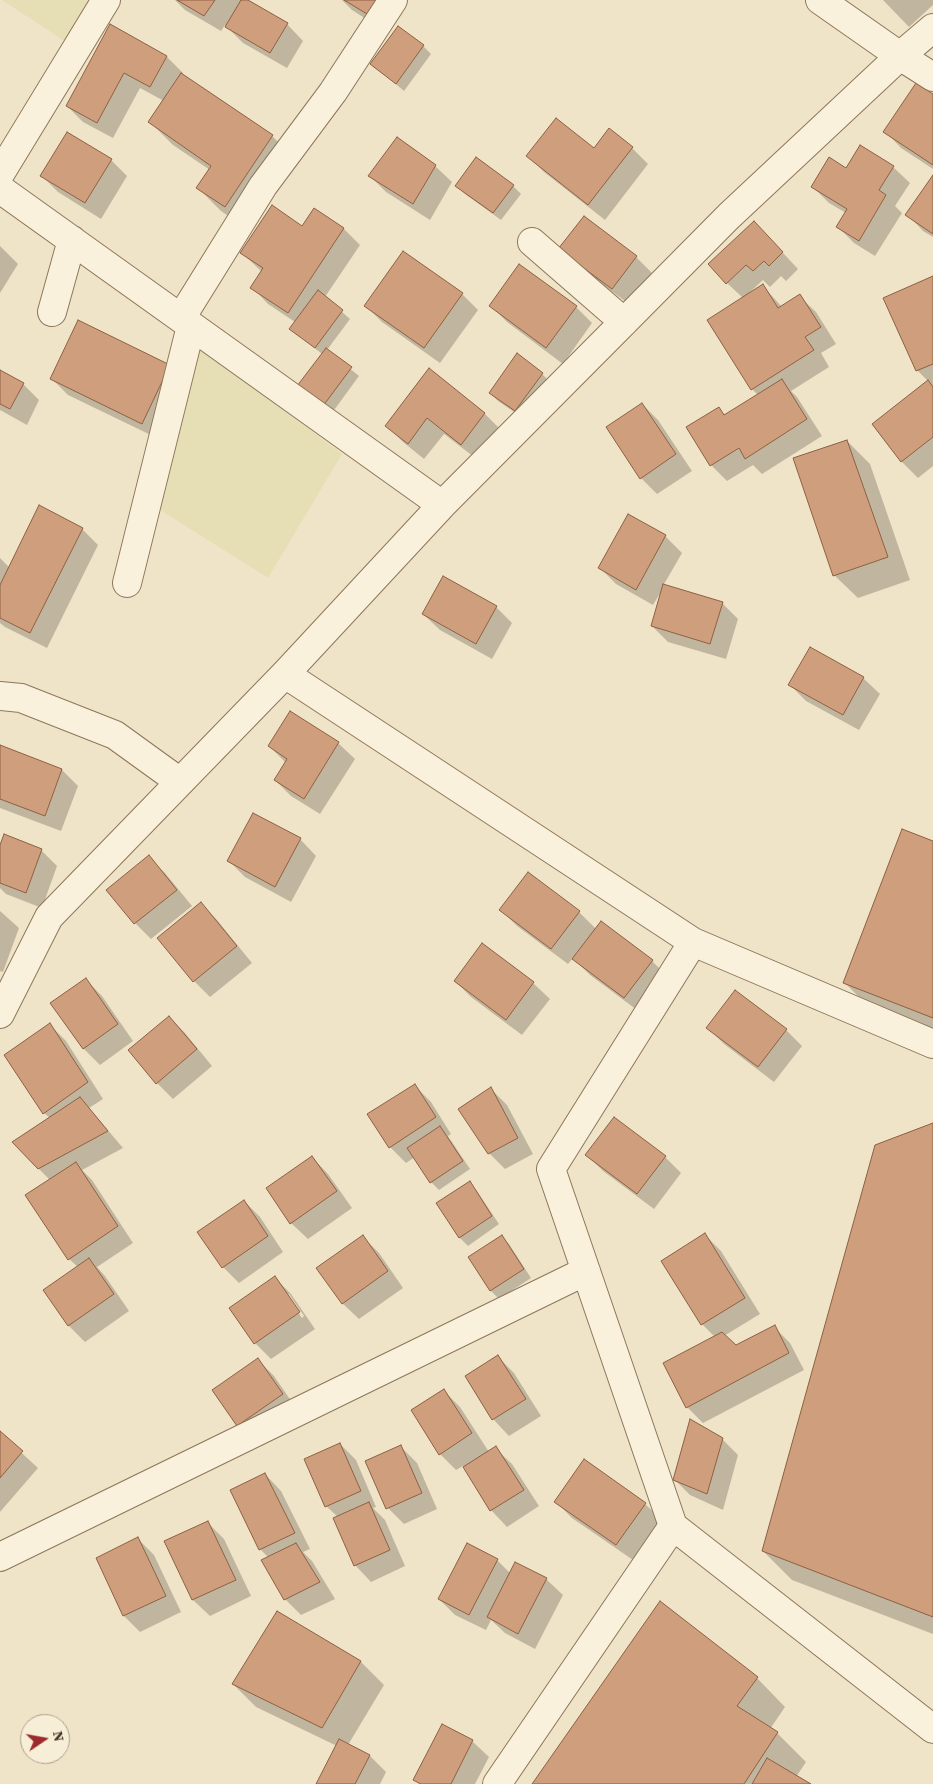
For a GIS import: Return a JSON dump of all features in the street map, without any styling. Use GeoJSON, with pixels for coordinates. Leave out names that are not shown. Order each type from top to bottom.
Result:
{"type":"FeatureCollection","features":[{"type":"Feature","properties":{"kind":"street"},"geometry":{"type":"LineString","coordinates":[[0,174],[106,0]]}},
{"type":"Feature","properties":{"kind":"street"},"geometry":{"type":"LineString","coordinates":[[127,583],[186,322],[263,186],[333,92],[393,0]]}},
{"type":"Feature","properties":{"kind":"street"},"geometry":{"type":"LineString","coordinates":[[820,0],[933,77]]}},
{"type":"Feature","properties":{"kind":"street"},"geometry":{"type":"LineString","coordinates":[[0,1014],[49,918],[285,674],[442,505],[729,216],[900,56],[933,28]]}},
{"type":"Feature","properties":{"kind":"street"},"geometry":{"type":"LineString","coordinates":[[0,189],[442,505]]}},
{"type":"Feature","properties":{"kind":"street"},"geometry":{"type":"LineString","coordinates":[[52,312],[72,240]]}},
{"type":"Feature","properties":{"kind":"street"},"geometry":{"type":"LineString","coordinates":[[532,242],[624,322]]}},
{"type":"Feature","properties":{"kind":"street"},"geometry":{"type":"LineString","coordinates":[[285,674],[693,942],[933,1044]]}},
{"type":"Feature","properties":{"kind":"street"},"geometry":{"type":"LineString","coordinates":[[0,696],[21,698],[115,736],[180,782]]}},
{"type":"Feature","properties":{"kind":"street"},"geometry":{"type":"LineString","coordinates":[[693,942],[551,1169],[673,1526],[933,1729]]}},
{"type":"Feature","properties":{"kind":"street"},"geometry":{"type":"LineString","coordinates":[[0,1557],[586,1271]]}},
{"type":"Feature","properties":{"kind":"street"},"geometry":{"type":"LineString","coordinates":[[497,1784],[673,1526]]}},
{"type":"Feature","properties":{"kind":"shaded area"},"geometry":{"type":"Polygon","coordinates":[[[2,0],[91,0],[66,42],[2,0]]]}},
{"type":"Feature","properties":{"kind":"shaded area"},"geometry":{"type":"Polygon","coordinates":[[[194,343],[342,454],[268,578],[151,504],[194,343]]]}},
{"type":"Feature","properties":{"kind":"building"},"geometry":{"type":"Polygon","coordinates":[[[177,0],[215,0],[204,16],[177,0]]]}},
{"type":"Feature","properties":{"kind":"building"},"geometry":{"type":"Polygon","coordinates":[[[241,0],[248,0],[288,23],[270,53],[225,27],[241,0]]]}},
{"type":"Feature","properties":{"kind":"building"},"geometry":{"type":"Polygon","coordinates":[[[344,0],[376,0],[367,14],[344,0]]]}},
{"type":"Feature","properties":{"kind":"building"},"geometry":{"type":"Polygon","coordinates":[[[110,24],[167,56],[150,87],[124,73],[97,123],[66,106],[110,24]]]}},
{"type":"Feature","properties":{"kind":"building"},"geometry":{"type":"Polygon","coordinates":[[[398,26],[424,45],[396,84],[370,64],[398,26]]]}},
{"type":"Feature","properties":{"kind":"building"},"geometry":{"type":"Polygon","coordinates":[[[181,73],[273,135],[225,207],[196,188],[211,166],[148,122],[181,73]]]}},
{"type":"Feature","properties":{"kind":"building"},"geometry":{"type":"Polygon","coordinates":[[[916,83],[933,94],[933,165],[883,132],[916,83]]]}},
{"type":"Feature","properties":{"kind":"building"},"geometry":{"type":"Polygon","coordinates":[[[556,118],[594,148],[609,128],[633,147],[588,205],[526,156],[556,118]]]}},
{"type":"Feature","properties":{"kind":"building"},"geometry":{"type":"Polygon","coordinates":[[[67,132],[112,159],[85,203],[40,176],[67,132]]]}},
{"type":"Feature","properties":{"kind":"building"},"geometry":{"type":"Polygon","coordinates":[[[397,137],[436,165],[413,204],[368,176],[397,137]]]}},
{"type":"Feature","properties":{"kind":"building"},"geometry":{"type":"Polygon","coordinates":[[[860,145],[894,166],[879,190],[886,195],[859,241],[836,227],[847,209],[811,187],[829,157],[846,168],[860,145]]]}},
{"type":"Feature","properties":{"kind":"building"},"geometry":{"type":"Polygon","coordinates":[[[476,157],[514,185],[493,213],[455,186],[476,157]]]}},
{"type":"Feature","properties":{"kind":"building"},"geometry":{"type":"Polygon","coordinates":[[[933,175],[933,234],[905,215],[933,175]]]}},
{"type":"Feature","properties":{"kind":"building"},"geometry":{"type":"Polygon","coordinates":[[[272,205],[302,226],[314,208],[344,228],[288,313],[250,288],[263,268],[240,253],[272,205]]]}},
{"type":"Feature","properties":{"kind":"building"},"geometry":{"type":"Polygon","coordinates":[[[584,216],[637,256],[612,289],[558,249],[584,216]]]}},
{"type":"Feature","properties":{"kind":"building"},"geometry":{"type":"Polygon","coordinates":[[[754,221],[783,252],[769,266],[764,261],[753,271],[746,265],[726,284],[708,264],[754,221]]]}},
{"type":"Feature","properties":{"kind":"building"},"geometry":{"type":"Polygon","coordinates":[[[403,251],[463,293],[424,348],[364,306],[403,251]]]}},
{"type":"Feature","properties":{"kind":"building"},"geometry":{"type":"Polygon","coordinates":[[[519,264],[577,306],[546,348],[489,306],[519,264]]]}},
{"type":"Feature","properties":{"kind":"building"},"geometry":{"type":"Polygon","coordinates":[[[933,276],[933,364],[916,371],[883,298],[933,276]]]}},
{"type":"Feature","properties":{"kind":"building"},"geometry":{"type":"Polygon","coordinates":[[[763,284],[778,308],[800,294],[821,327],[805,337],[814,350],[751,390],[707,320],[763,284]]]}},
{"type":"Feature","properties":{"kind":"building"},"geometry":{"type":"Polygon","coordinates":[[[318,290],[343,310],[315,348],[289,329],[318,290]]]}},
{"type":"Feature","properties":{"kind":"building"},"geometry":{"type":"Polygon","coordinates":[[[78,320],[170,365],[142,424],[50,379],[78,320]]]}},
{"type":"Feature","properties":{"kind":"building"},"geometry":{"type":"Polygon","coordinates":[[[326,348],[352,367],[323,406],[297,386],[326,348]]]}},
{"type":"Feature","properties":{"kind":"building"},"geometry":{"type":"Polygon","coordinates":[[[517,353],[543,373],[515,411],[489,393],[517,353]]]}},
{"type":"Feature","properties":{"kind":"building"},"geometry":{"type":"Polygon","coordinates":[[[429,368],[485,413],[461,445],[427,418],[408,444],[385,426],[429,368]]]}},
{"type":"Feature","properties":{"kind":"building"},"geometry":{"type":"Polygon","coordinates":[[[0,370],[24,383],[10,409],[0,404],[0,370]]]}},
{"type":"Feature","properties":{"kind":"building"},"geometry":{"type":"Polygon","coordinates":[[[782,379],[807,419],[745,459],[739,448],[710,466],[686,427],[719,407],[724,415],[782,379]]]}},
{"type":"Feature","properties":{"kind":"building"},"geometry":{"type":"Polygon","coordinates":[[[928,380],[933,387],[933,437],[901,462],[872,424],[928,380]]]}},
{"type":"Feature","properties":{"kind":"building"},"geometry":{"type":"Polygon","coordinates":[[[642,403],[676,454],[640,479],[606,427],[642,403]]]}},
{"type":"Feature","properties":{"kind":"building"},"geometry":{"type":"Polygon","coordinates":[[[847,440],[888,557],[833,576],[793,458],[847,440]]]}},
{"type":"Feature","properties":{"kind":"building"},"geometry":{"type":"Polygon","coordinates":[[[39,505],[83,528],[30,633],[0,618],[0,585],[39,505]]]}},
{"type":"Feature","properties":{"kind":"building"},"geometry":{"type":"Polygon","coordinates":[[[628,514],[666,535],[636,590],[598,568],[628,514]]]}},
{"type":"Feature","properties":{"kind":"building"},"geometry":{"type":"Polygon","coordinates":[[[443,576],[497,606],[476,644],[422,614],[443,576]]]}},
{"type":"Feature","properties":{"kind":"building"},"geometry":{"type":"Polygon","coordinates":[[[663,584],[723,602],[710,644],[651,626],[663,584]]]}},
{"type":"Feature","properties":{"kind":"building"},"geometry":{"type":"Polygon","coordinates":[[[810,647],[864,677],[843,715],[788,685],[810,647]]]}},
{"type":"Feature","properties":{"kind":"building"},"geometry":{"type":"Polygon","coordinates":[[[290,711],[339,742],[304,799],[274,780],[287,759],[268,746],[290,711]]]}},
{"type":"Feature","properties":{"kind":"building"},"geometry":{"type":"Polygon","coordinates":[[[0,745],[62,769],[45,816],[0,799],[0,745]]]}},
{"type":"Feature","properties":{"kind":"building"},"geometry":{"type":"Polygon","coordinates":[[[253,813],[301,838],[275,887],[227,861],[253,813]]]}},
{"type":"Feature","properties":{"kind":"building"},"geometry":{"type":"Polygon","coordinates":[[[902,829],[933,841],[933,1018],[843,983],[902,829]]]}},
{"type":"Feature","properties":{"kind":"building"},"geometry":{"type":"Polygon","coordinates":[[[4,834],[42,849],[26,893],[0,883],[0,845],[4,834]]]}},
{"type":"Feature","properties":{"kind":"building"},"geometry":{"type":"Polygon","coordinates":[[[149,855],[177,890],[134,924],[106,890],[149,855]]]}},
{"type":"Feature","properties":{"kind":"building"},"geometry":{"type":"Polygon","coordinates":[[[528,872],[580,911],[551,949],[499,910],[528,872]]]}},
{"type":"Feature","properties":{"kind":"building"},"geometry":{"type":"Polygon","coordinates":[[[201,902],[237,946],[193,982],[157,938],[201,902]]]}},
{"type":"Feature","properties":{"kind":"building"},"geometry":{"type":"Polygon","coordinates":[[[601,921],[653,960],[624,998],[572,959],[601,921]]]}},
{"type":"Feature","properties":{"kind":"building"},"geometry":{"type":"Polygon","coordinates":[[[482,943],[534,982],[506,1020],[454,981],[482,943]]]}},
{"type":"Feature","properties":{"kind":"building"},"geometry":{"type":"Polygon","coordinates":[[[86,978],[118,1024],[83,1049],[50,1003],[86,978]]]}},
{"type":"Feature","properties":{"kind":"building"},"geometry":{"type":"Polygon","coordinates":[[[735,990],[787,1029],[758,1067],[706,1028],[735,990]]]}},
{"type":"Feature","properties":{"kind":"building"},"geometry":{"type":"Polygon","coordinates":[[[169,1016],[197,1049],[156,1084],[128,1050],[169,1016]]]}},
{"type":"Feature","properties":{"kind":"building"},"geometry":{"type":"Polygon","coordinates":[[[50,1023],[88,1082],[43,1114],[4,1055],[50,1023]]]}},
{"type":"Feature","properties":{"kind":"building"},"geometry":{"type":"Polygon","coordinates":[[[415,1084],[436,1117],[389,1148],[367,1114],[415,1084]]]}},
{"type":"Feature","properties":{"kind":"building"},"geometry":{"type":"Polygon","coordinates":[[[491,1087],[518,1138],[488,1154],[458,1109],[491,1087]]]}},
{"type":"Feature","properties":{"kind":"building"},"geometry":{"type":"Polygon","coordinates":[[[80,1097],[108,1131],[38,1169],[12,1142],[80,1097]]]}},
{"type":"Feature","properties":{"kind":"building"},"geometry":{"type":"Polygon","coordinates":[[[614,1117],[666,1156],[637,1194],[585,1155],[614,1117]]]}},
{"type":"Feature","properties":{"kind":"building"},"geometry":{"type":"Polygon","coordinates":[[[933,1123],[933,1617],[762,1551],[875,1145],[933,1123]]]}},
{"type":"Feature","properties":{"kind":"building"},"geometry":{"type":"Polygon","coordinates":[[[440,1126],[463,1161],[430,1183],[407,1148],[440,1126]]]}},
{"type":"Feature","properties":{"kind":"building"},"geometry":{"type":"Polygon","coordinates":[[[312,1156],[337,1191],[290,1224],[266,1188],[312,1156]]]}},
{"type":"Feature","properties":{"kind":"building"},"geometry":{"type":"Polygon","coordinates":[[[76,1162],[118,1226],[68,1260],[25,1195],[76,1162]]]}},
{"type":"Feature","properties":{"kind":"building"},"geometry":{"type":"Polygon","coordinates":[[[470,1181],[492,1216],[459,1238],[436,1203],[470,1181]]]}},
{"type":"Feature","properties":{"kind":"building"},"geometry":{"type":"Polygon","coordinates":[[[244,1200],[268,1236],[222,1268],[197,1232],[244,1200]]]}},
{"type":"Feature","properties":{"kind":"building"},"geometry":{"type":"Polygon","coordinates":[[[705,1233],[745,1298],[701,1325],[661,1261],[705,1233]]]}},
{"type":"Feature","properties":{"kind":"building"},"geometry":{"type":"Polygon","coordinates":[[[363,1235],[388,1271],[342,1304],[316,1268],[363,1235]]]}},
{"type":"Feature","properties":{"kind":"building"},"geometry":{"type":"Polygon","coordinates":[[[502,1235],[524,1269],[490,1291],[468,1257],[502,1235]]]}},
{"type":"Feature","properties":{"kind":"building"},"geometry":{"type":"Polygon","coordinates":[[[89,1258],[114,1294],[68,1326],[43,1290],[89,1258]]]}},
{"type":"Feature","properties":{"kind":"building"},"geometry":{"type":"Polygon","coordinates":[[[275,1276],[300,1312],[254,1344],[229,1308],[275,1276]]]}},
{"type":"Feature","properties":{"kind":"building"},"geometry":{"type":"Polygon","coordinates":[[[775,1325],[789,1353],[686,1408],[663,1363],[722,1332],[736,1345],[775,1325]]]}},
{"type":"Feature","properties":{"kind":"building"},"geometry":{"type":"Polygon","coordinates":[[[498,1355],[526,1399],[492,1420],[465,1376],[498,1355]]]}},
{"type":"Feature","properties":{"kind":"building"},"geometry":{"type":"Polygon","coordinates":[[[258,1358],[283,1394],[237,1426],[212,1390],[258,1358]]]}},
{"type":"Feature","properties":{"kind":"building"},"geometry":{"type":"Polygon","coordinates":[[[444,1389],[472,1433],[439,1455],[411,1410],[444,1389]]]}},
{"type":"Feature","properties":{"kind":"building"},"geometry":{"type":"Polygon","coordinates":[[[690,1419],[723,1438],[707,1494],[673,1480],[690,1419]]]}},
{"type":"Feature","properties":{"kind":"building"},"geometry":{"type":"Polygon","coordinates":[[[0,1431],[23,1451],[0,1478],[0,1431]]]}},
{"type":"Feature","properties":{"kind":"building"},"geometry":{"type":"Polygon","coordinates":[[[340,1443],[361,1491],[325,1507],[304,1459],[340,1443]]]}},
{"type":"Feature","properties":{"kind":"building"},"geometry":{"type":"Polygon","coordinates":[[[401,1445],[422,1493],[386,1509],[365,1461],[401,1445]]]}},
{"type":"Feature","properties":{"kind":"building"},"geometry":{"type":"Polygon","coordinates":[[[496,1446],[524,1490],[490,1511],[463,1467],[496,1446]]]}},
{"type":"Feature","properties":{"kind":"building"},"geometry":{"type":"Polygon","coordinates":[[[584,1459],[646,1503],[616,1545],[554,1502],[584,1459]]]}},
{"type":"Feature","properties":{"kind":"building"},"geometry":{"type":"Polygon","coordinates":[[[265,1473],[295,1533],[259,1550],[230,1490],[265,1473]]]}},
{"type":"Feature","properties":{"kind":"building"},"geometry":{"type":"Polygon","coordinates":[[[369,1502],[390,1550],[354,1566],[333,1518],[369,1502]]]}},
{"type":"Feature","properties":{"kind":"building"},"geometry":{"type":"Polygon","coordinates":[[[208,1521],[236,1580],[192,1600],[164,1541],[208,1521]]]}},
{"type":"Feature","properties":{"kind":"building"},"geometry":{"type":"Polygon","coordinates":[[[138,1537],[166,1596],[123,1616],[96,1558],[138,1537]]]}},
{"type":"Feature","properties":{"kind":"building"},"geometry":{"type":"Polygon","coordinates":[[[296,1543],[320,1582],[284,1600],[261,1560],[296,1543]]]}},
{"type":"Feature","properties":{"kind":"building"},"geometry":{"type":"Polygon","coordinates":[[[467,1543],[498,1559],[469,1615],[438,1599],[467,1543]]]}},
{"type":"Feature","properties":{"kind":"building"},"geometry":{"type":"Polygon","coordinates":[[[515,1562],[547,1578],[518,1634],[487,1617],[515,1562]]]}},
{"type":"Feature","properties":{"kind":"building"},"geometry":{"type":"Polygon","coordinates":[[[660,1601],[758,1677],[737,1706],[778,1732],[744,1784],[532,1784],[660,1601]]]}},
{"type":"Feature","properties":{"kind":"building"},"geometry":{"type":"Polygon","coordinates":[[[277,1611],[361,1661],[322,1728],[232,1684],[277,1611]]]}},
{"type":"Feature","properties":{"kind":"building"},"geometry":{"type":"Polygon","coordinates":[[[442,1724],[473,1740],[451,1784],[421,1784],[413,1780],[442,1724]]]}},
{"type":"Feature","properties":{"kind":"building"},"geometry":{"type":"Polygon","coordinates":[[[339,1739],[370,1755],[355,1784],[316,1784],[339,1739]]]}},
{"type":"Feature","properties":{"kind":"building"},"geometry":{"type":"Polygon","coordinates":[[[767,1758],[811,1784],[752,1784],[767,1758]]]}}]}
